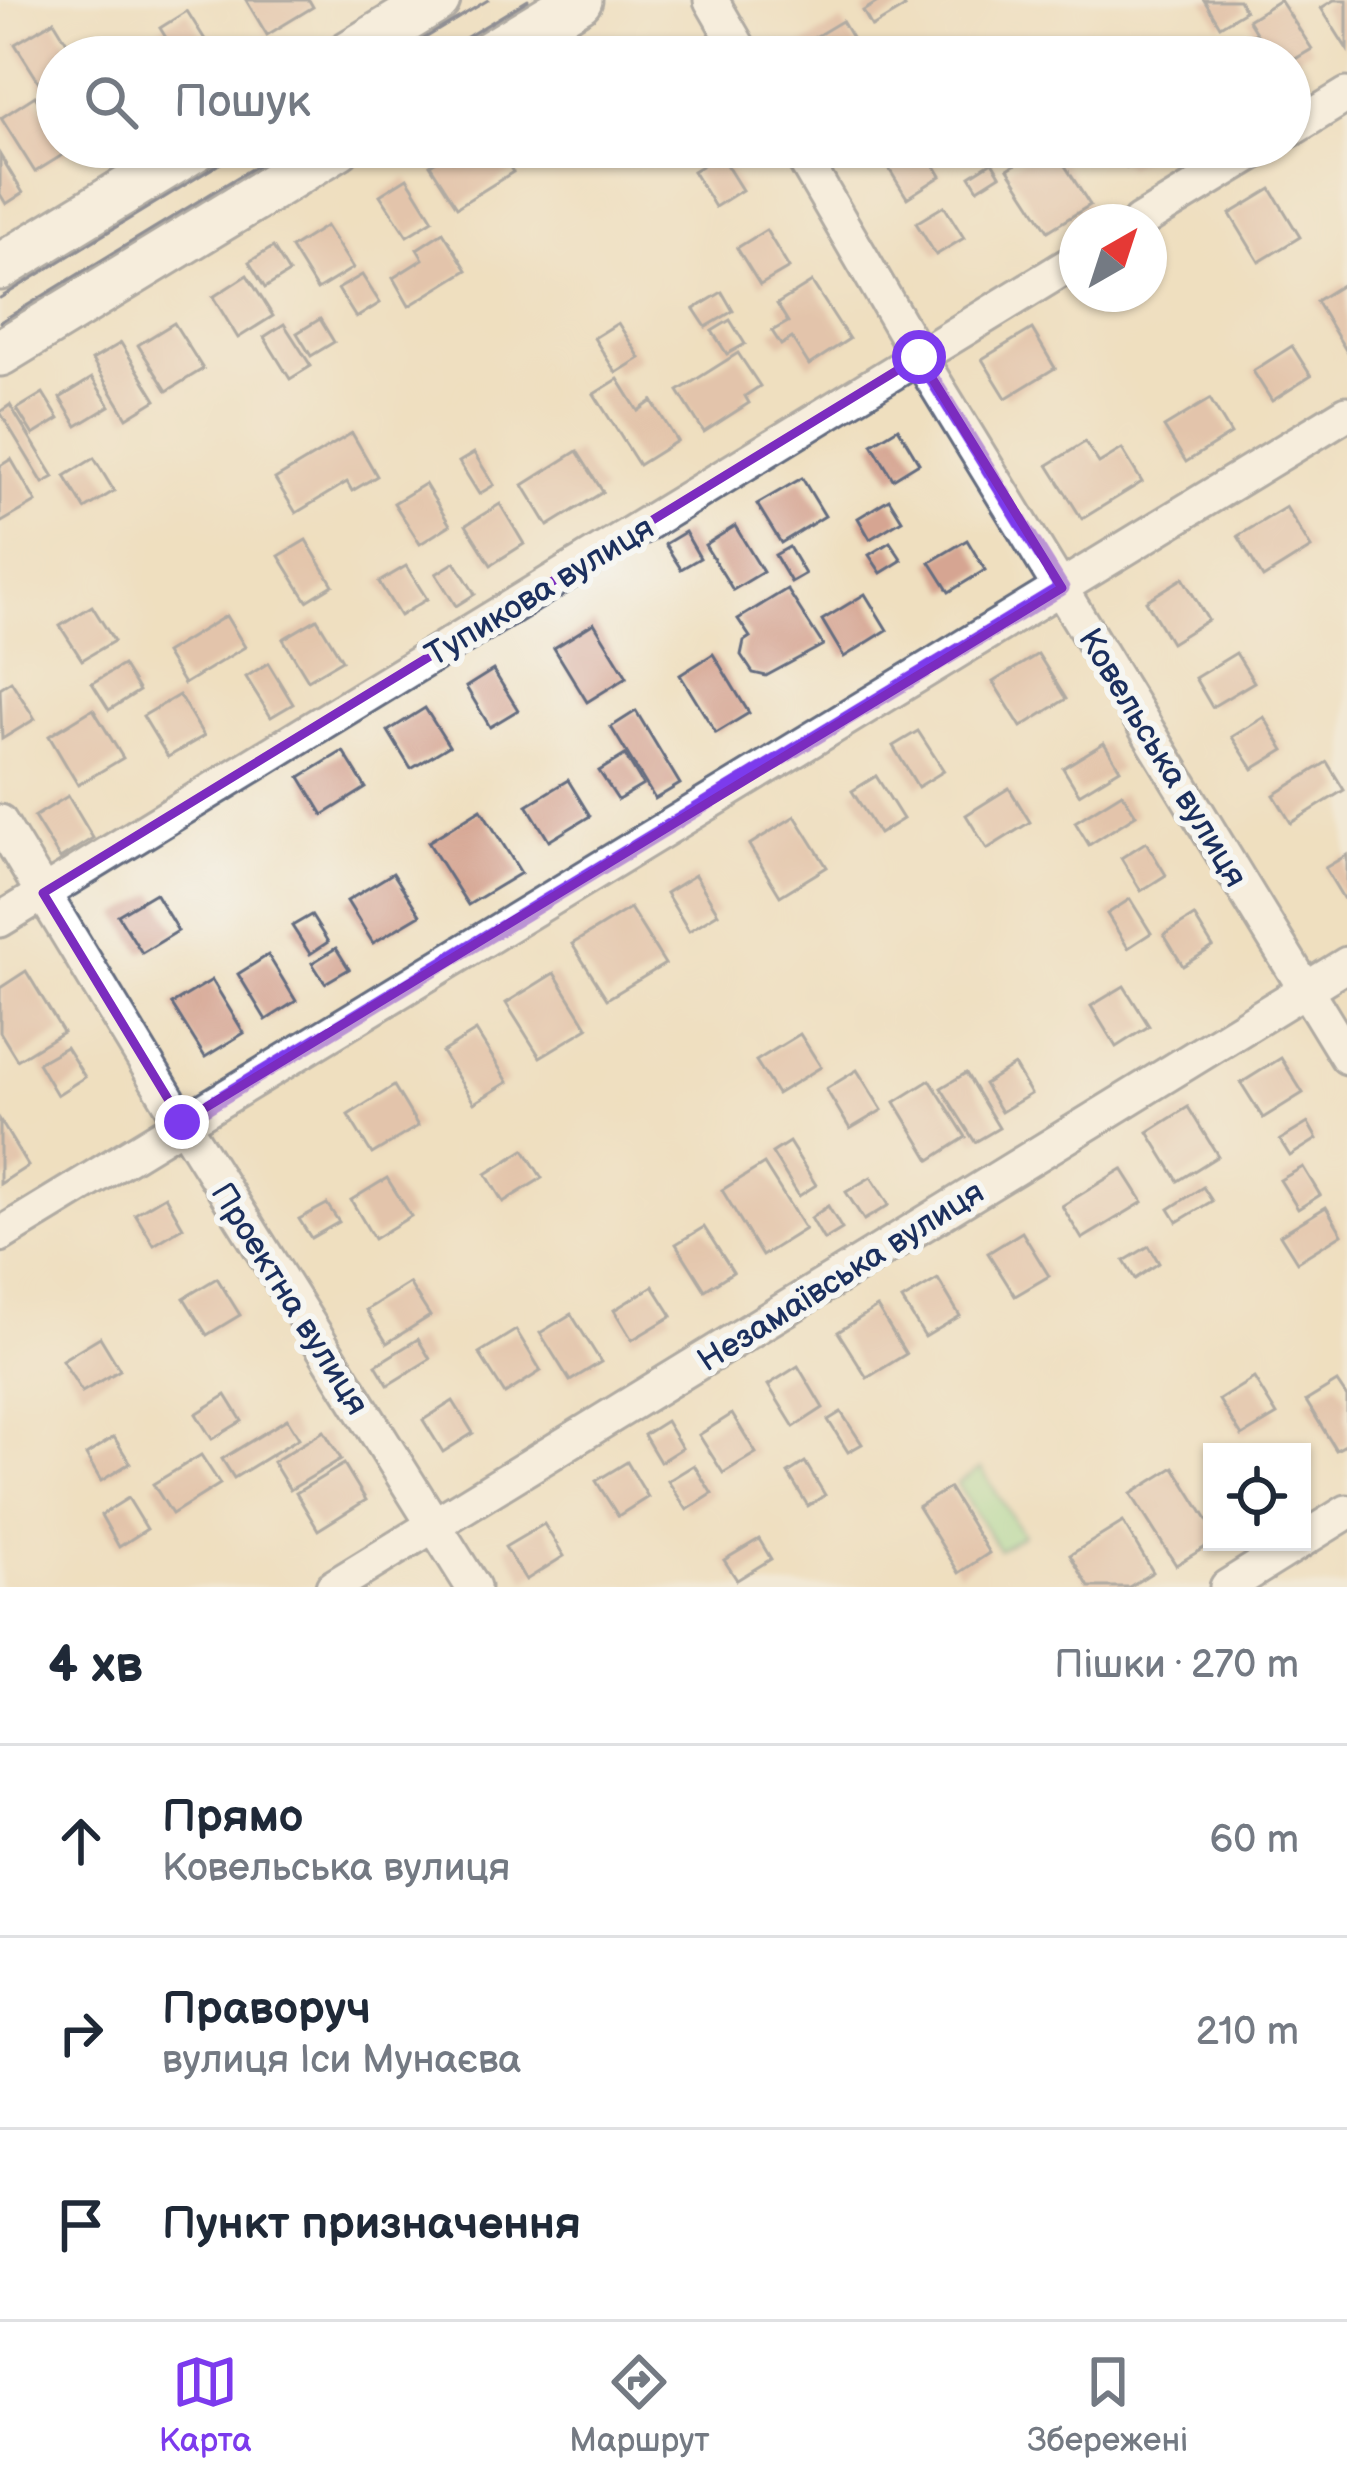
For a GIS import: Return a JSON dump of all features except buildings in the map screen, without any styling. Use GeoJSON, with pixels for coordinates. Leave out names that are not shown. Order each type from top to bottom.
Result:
{"type":"FeatureCollection","features":[{"type":"Feature","properties":{"kind":"main road"},"geometry":{"type":"LineString","coordinates":[[378,36],[437,0]]}},
{"type":"Feature","properties":{"kind":"main road"},"geometry":{"type":"LineString","coordinates":[[520,36],[579,0]]}},
{"type":"Feature","properties":{"kind":"main road"},"geometry":{"type":"LineString","coordinates":[[0,267],[162,168]]}},
{"type":"Feature","properties":{"kind":"main road"},"geometry":{"type":"LineString","coordinates":[[0,353],[304,168]]}},
{"type":"Feature","properties":{"kind":"street"},"geometry":{"type":"LineString","coordinates":[[711,0],[732,36]]}},
{"type":"Feature","properties":{"kind":"street"},"geometry":{"type":"LineString","coordinates":[[1311,117],[1347,95]]}},
{"type":"Feature","properties":{"kind":"street","name":"Ковельська вулиця"},"geometry":{"type":"LineString","coordinates":[[809,168],[919,357],[1347,1057]]}},
{"type":"Feature","properties":{"kind":"street"},"geometry":{"type":"LineString","coordinates":[[1167,205],[1228,168]]}},
{"type":"Feature","properties":{"kind":"street","name":"Тупикова вулиця"},"geometry":{"type":"LineString","coordinates":[[0,920],[1059,271]]}},
{"type":"Feature","properties":{"kind":"street"},"geometry":{"type":"LineString","coordinates":[[0,1235],[1347,413]]}},
{"type":"Feature","properties":{"kind":"street","name":"Проектна вулиця"},"geometry":{"type":"LineString","coordinates":[[0,822],[473,1587]]}},
{"type":"Feature","properties":{"kind":"street","name":"Незамаївська вулиця"},"geometry":{"type":"LineString","coordinates":[[333,1587],[1347,964]]}},
{"type":"Feature","properties":{"kind":"street"},"geometry":{"type":"LineString","coordinates":[[1311,1535],[1347,1512]]}},
{"type":"Feature","properties":{"kind":"street"},"geometry":{"type":"LineString","coordinates":[[1227,1587],[1285,1551]]}},
{"type":"Feature","properties":{"kind":"highlighted area"},"geometry":{"type":"Polygon","coordinates":[[[919,357],[1062,588],[182,1122],[43,893],[919,357]]]}},
{"type":"Feature","properties":{"kind":"green space"},"geometry":{"type":"Polygon","coordinates":[[[981,1468],[1023,1535],[999,1550],[957,1484],[981,1468]]]}},
{"type":"Feature","properties":{"kind":"tram line"},"geometry":{"type":"LineString","coordinates":[[429,36],[488,0]]}},
{"type":"Feature","properties":{"kind":"tram line"},"geometry":{"type":"LineString","coordinates":[[469,36],[528,0]]}},
{"type":"Feature","properties":{"kind":"tram line"},"geometry":{"type":"LineString","coordinates":[[0,298],[213,168]]}},
{"type":"Feature","properties":{"kind":"tram line"},"geometry":{"type":"LineString","coordinates":[[0,322],[253,168]]}},
{"type":"Feature","properties":{"kind":"route"},"geometry":{"type":"LineString","coordinates":[[182,1122],[1062,588],[919,357]]}}]}
